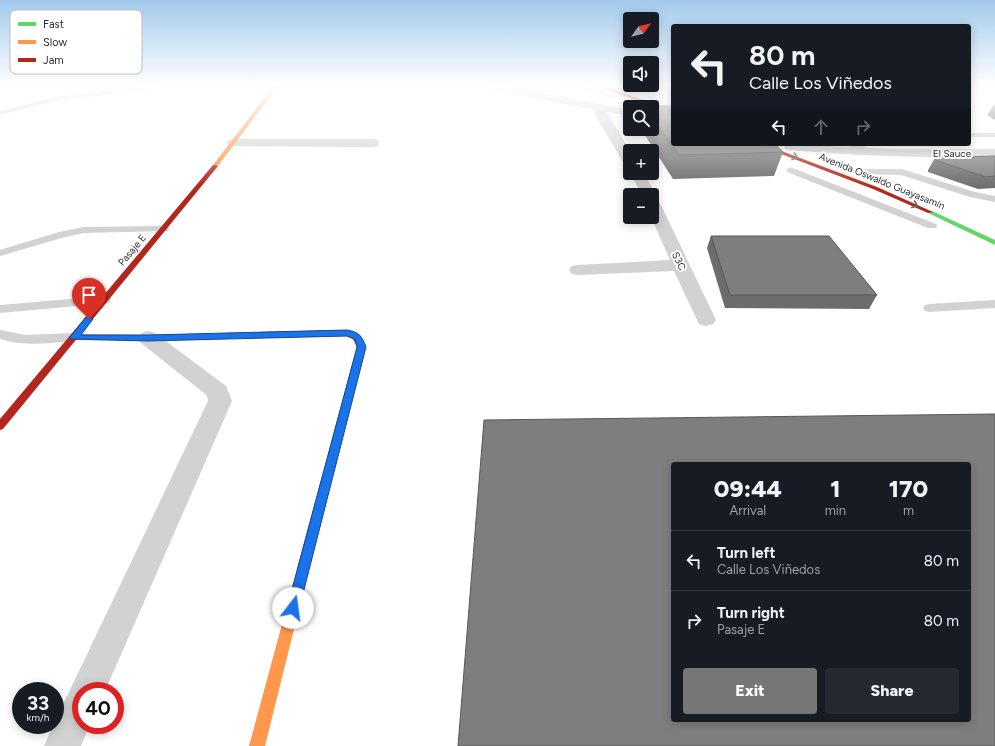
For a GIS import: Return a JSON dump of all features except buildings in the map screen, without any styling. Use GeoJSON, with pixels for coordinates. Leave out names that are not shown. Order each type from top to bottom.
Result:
{"type":"FeatureCollection","features":[{"type":"Feature","properties":{"kind":"street","name":"Pasaje E"},"geometry":{"type":"LineString","coordinates":[[0,426],[74,338],[251,120]]}},
{"type":"Feature","properties":{"kind":"street"},"geometry":{"type":"LineString","coordinates":[[604,120],[623,150]]}},
{"type":"Feature","properties":{"kind":"street"},"geometry":{"type":"LineString","coordinates":[[233,143],[373,143]]}},
{"type":"Feature","properties":{"kind":"street","name":"Avenida Oswaldo Guayasamín"},"geometry":{"type":"LineString","coordinates":[[763,146],[874,188],[940,216],[995,243]]}},
{"type":"Feature","properties":{"kind":"street","name":"Avenida Oswaldo Guayasamín"},"geometry":{"type":"LineString","coordinates":[[791,146],[825,159]]}},
{"type":"Feature","properties":{"kind":"street","name":"El Sauce"},"geometry":{"type":"LineString","coordinates":[[798,146],[836,150],[932,154],[995,153]]}},
{"type":"Feature","properties":{"kind":"street","name":"Avenida Oswaldo Guayasamín"},"geometry":{"type":"LineString","coordinates":[[855,170],[886,182]]}},
{"type":"Feature","properties":{"kind":"street","name":"S3C"},"geometry":{"type":"LineString","coordinates":[[659,218],[706,320]]}},
{"type":"Feature","properties":{"kind":"street"},"geometry":{"type":"LineString","coordinates":[[578,270],[680,265]]}},
{"type":"Feature","properties":{"kind":"street"},"geometry":{"type":"LineString","coordinates":[[74,338],[148,338],[347,333],[354,334],[359,338],[361,347],[257,746]]}},
{"type":"Feature","properties":{"kind":"street"},"geometry":{"type":"LineString","coordinates":[[91,682],[220,401],[218,392],[148,338]]}},
{"type":"Feature","properties":{"kind":"street"},"geometry":{"type":"LineString","coordinates":[[62,746],[72,724]]}},
{"type":"Feature","properties":{"kind":"lane"},"geometry":{"type":"LineString","coordinates":[[971,135],[995,135]]}},
{"type":"Feature","properties":{"kind":"lane"},"geometry":{"type":"LineString","coordinates":[[856,146],[871,151]]}},
{"type":"Feature","properties":{"kind":"lane"},"geometry":{"type":"LineString","coordinates":[[790,170],[932,226]]}},
{"type":"Feature","properties":{"kind":"lane"},"geometry":{"type":"LineString","coordinates":[[855,170],[902,172],[973,195],[995,199]]}},
{"type":"Feature","properties":{"kind":"lane"},"geometry":{"type":"LineString","coordinates":[[858,196],[874,188]]}},
{"type":"Feature","properties":{"kind":"lane"},"geometry":{"type":"LineString","coordinates":[[0,253],[84,230],[164,228]]}},
{"type":"Feature","properties":{"kind":"lane"},"geometry":{"type":"LineString","coordinates":[[0,309],[105,300]]}},
{"type":"Feature","properties":{"kind":"lane"},"geometry":{"type":"LineString","coordinates":[[929,308],[995,304]]}},
{"type":"Feature","properties":{"kind":"lane"},"geometry":{"type":"LineString","coordinates":[[0,334],[6,337],[21,339],[74,338]]}},
{"type":"Feature","properties":{"kind":"traffic: fast"},"geometry":{"type":"LineString","coordinates":[[930,212],[995,243]]}},
{"type":"Feature","properties":{"kind":"traffic: slow"},"geometry":{"type":"LineString","coordinates":[[215,166],[250,120]]}},
{"type":"Feature","properties":{"kind":"traffic: slow"},"geometry":{"type":"LineString","coordinates":[[74,337],[148,338],[258,335]]}},
{"type":"Feature","properties":{"kind":"traffic: slow"},"geometry":{"type":"LineString","coordinates":[[257,746],[303,569]]}},
{"type":"Feature","properties":{"kind":"traffic: jam"},"geometry":{"type":"LineString","coordinates":[[763,146],[875,188],[930,212]]}},
{"type":"Feature","properties":{"kind":"traffic: jam"},"geometry":{"type":"LineString","coordinates":[[0,426],[215,166]]}},
{"type":"Feature","properties":{"kind":"traffic: jam"},"geometry":{"type":"LineString","coordinates":[[258,335],[347,333],[357,337],[361,347],[303,569]]}},
{"type":"Feature","properties":{"kind":"route"},"geometry":{"type":"LineString","coordinates":[[89,319],[74,338],[148,338],[347,333],[354,334],[359,338],[361,347],[293,608]]}}]}
